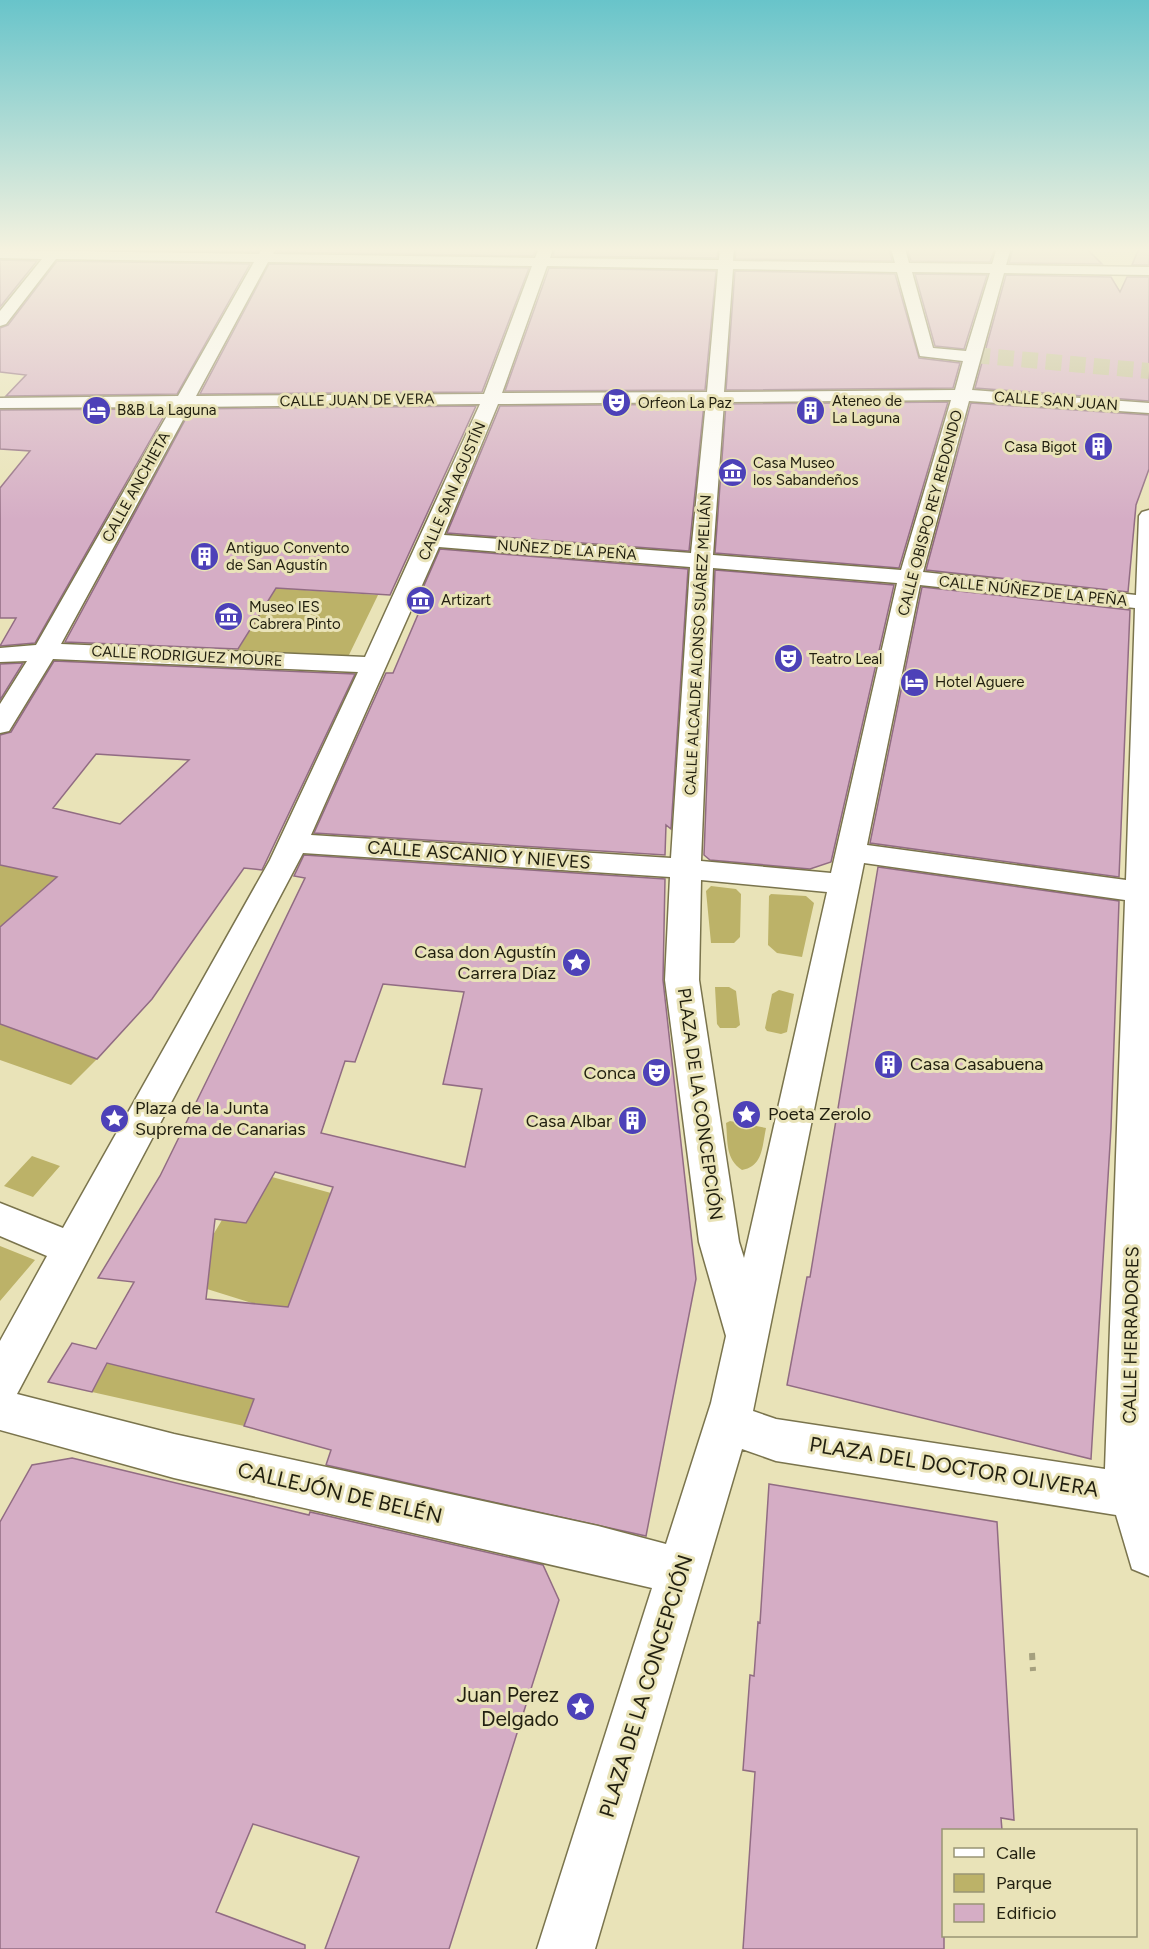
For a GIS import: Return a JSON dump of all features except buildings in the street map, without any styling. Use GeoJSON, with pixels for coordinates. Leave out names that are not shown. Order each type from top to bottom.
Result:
{"type":"FeatureCollection","features":[{"type":"Feature","properties":{"kind":"street","name":"CALLE ANCHIETA"},"geometry":{"type":"LineString","coordinates":[[0,725],[44,653],[219,339]]}},
{"type":"Feature","properties":{"kind":"street","name":"CALLE SAN AGUSTÍN"},"geometry":{"type":"LineString","coordinates":[[0,1382],[289,851],[431,540],[492,397],[513,339]]}},
{"type":"Feature","properties":{"kind":"street","name":"CALLE ALCALDE ALONSO SUÁREZ MELIÁN"},"geometry":{"type":"LineString","coordinates":[[679,865],[719,339]]}},
{"type":"Feature","properties":{"kind":"street"},"geometry":{"type":"LineString","coordinates":[[922,339],[926,352],[974,357]]}},
{"type":"Feature","properties":{"kind":"street","name":"CALLE OBISPO REY REDONDO"},"geometry":{"type":"LineString","coordinates":[[848,868],[910,577],[979,339]]}},
{"type":"Feature","properties":{"kind":"street","name":"CALLE SAN JUAN"},"geometry":{"type":"LineString","coordinates":[[714,396],[962,395],[1149,408]]}},
{"type":"Feature","properties":{"kind":"street","name":"CALLE JUAN DE VERA"},"geometry":{"type":"LineString","coordinates":[[0,404],[714,396]]}},
{"type":"Feature","properties":{"kind":"street","name":"CALLE HERRADORES"},"geometry":{"type":"LineString","coordinates":[[1137,1488],[1140,892],[1146,848],[1149,516]]}},
{"type":"Feature","properties":{"kind":"street","name":"NUÑEZ DE LA PEÑA"},"geometry":{"type":"LineString","coordinates":[[431,540],[702,560]]}},
{"type":"Feature","properties":{"kind":"street","name":"CALLE NÚÑEZ DE LA PEÑA"},"geometry":{"type":"LineString","coordinates":[[702,560],[910,577],[1148,603]]}},
{"type":"Feature","properties":{"kind":"street","name":"CALLE RODRIGUEZ MOURE"},"geometry":{"type":"LineString","coordinates":[[0,655],[62,651],[375,665]]}},
{"type":"Feature","properties":{"kind":"street","name":"CALLE ASCANIO Y NIEVES"},"geometry":{"type":"LineString","coordinates":[[289,851],[679,865]]}},
{"type":"Feature","properties":{"kind":"street"},"geometry":{"type":"LineString","coordinates":[[679,865],[848,868],[1140,892]]}},
{"type":"Feature","properties":{"kind":"street","name":"PLAZA DE LA CONCEPCIÓN"},"geometry":{"type":"LineString","coordinates":[[679,865],[682,980],[718,1242],[747,1335]]}},
{"type":"Feature","properties":{"kind":"street","name":"PLAZA DE LA CONCEPCIÓN"},"geometry":{"type":"LineString","coordinates":[[566,1949],[726,1423],[848,868]]}},
{"type":"Feature","properties":{"kind":"street"},"geometry":{"type":"LineString","coordinates":[[0,1219],[73,1249]]}},
{"type":"Feature","properties":{"kind":"street","name":"CALLEJÓN DE BELÉN"},"geometry":{"type":"LineString","coordinates":[[0,1410],[174,1456],[598,1550],[681,1572]]}},
{"type":"Feature","properties":{"kind":"street","name":"PLAZA DEL DOCTOR OLIVERA"},"geometry":{"type":"LineString","coordinates":[[726,1423],[776,1440],[1137,1488]]}},
{"type":"Feature","properties":{"kind":"street"},"geometry":{"type":"LineString","coordinates":[[1137,1488],[1149,1552]]}},
{"type":"Feature","properties":{"kind":"path"},"geometry":{"type":"LineString","coordinates":[[1032,1653],[1033,1671]]}},
{"type":"Feature","properties":{"kind":"green space"},"geometry":{"type":"Polygon","coordinates":[[[276,588],[378,595],[348,657],[237,651],[276,588]]]}},
{"type":"Feature","properties":{"kind":"green space"},"geometry":{"type":"Polygon","coordinates":[[[122,847],[52,894],[42,890],[0,930],[0,865],[29,871],[122,847]]]}},
{"type":"Feature","properties":{"kind":"green space"},"geometry":{"type":"Polygon","coordinates":[[[711,886],[736,889],[741,894],[740,937],[734,943],[711,943],[706,891],[711,886]]]}},
{"type":"Feature","properties":{"kind":"green space"},"geometry":{"type":"Polygon","coordinates":[[[771,894],[806,896],[814,903],[802,957],[777,953],[768,945],[769,896],[771,894]]]}},
{"type":"Feature","properties":{"kind":"green space"},"geometry":{"type":"Polygon","coordinates":[[[715,987],[729,987],[736,991],[740,1025],[736,1028],[720,1028],[717,1024],[715,987]]]}},
{"type":"Feature","properties":{"kind":"green space"},"geometry":{"type":"Polygon","coordinates":[[[779,990],[794,994],[787,1032],[781,1034],[767,1031],[765,1028],[772,994],[779,990]]]}},
{"type":"Feature","properties":{"kind":"green space"},"geometry":{"type":"Polygon","coordinates":[[[0,1024],[97,1059],[71,1085],[0,1060],[0,1024]]]}},
{"type":"Feature","properties":{"kind":"green space"},"geometry":{"type":"Polygon","coordinates":[[[730,1121],[766,1128],[758,1160],[749,1168],[742,1170],[730,1155],[726,1123],[730,1121]]]}},
{"type":"Feature","properties":{"kind":"green space"},"geometry":{"type":"Polygon","coordinates":[[[32,1156],[60,1166],[33,1197],[4,1186],[32,1156]]]}},
{"type":"Feature","properties":{"kind":"green space"},"geometry":{"type":"Polygon","coordinates":[[[272,1177],[331,1193],[244,1426],[92,1392],[107,1363],[216,1390],[255,1304],[207,1289],[213,1235],[222,1220],[246,1223],[272,1177]]]}},
{"type":"Feature","properties":{"kind":"green space"},"geometry":{"type":"Polygon","coordinates":[[[0,1246],[35,1260],[0,1301],[0,1246]]]}},
{"type":"Feature","properties":{"kind":"tunnel"},"geometry":{"type":"LineString","coordinates":[[974,355],[1149,371]]}},
{"type":"Feature","properties":{"kind":"place","name":"Orfeon La Paz"},"geometry":{"type":"Point","coordinates":[617,403]}},
{"type":"Feature","properties":{"kind":"place","name":"B&B La Laguna"},"geometry":{"type":"Point","coordinates":[96,410]}},
{"type":"Feature","properties":{"kind":"place","name":"Ateneo de La Laguna"},"geometry":{"type":"Point","coordinates":[811,410]}},
{"type":"Feature","properties":{"kind":"place","name":"Casa Bigot"},"geometry":{"type":"Point","coordinates":[1098,447]}},
{"type":"Feature","properties":{"kind":"place","name":"Casa Museo los Sabandeños"},"geometry":{"type":"Point","coordinates":[732,472]}},
{"type":"Feature","properties":{"kind":"place","name":"Antiguo Convento de San Agustín"},"geometry":{"type":"Point","coordinates":[205,557]}},
{"type":"Feature","properties":{"kind":"place","name":"Artizart"},"geometry":{"type":"Point","coordinates":[420,600]}},
{"type":"Feature","properties":{"kind":"place","name":"Museo IES Cabrera Pinto"},"geometry":{"type":"Point","coordinates":[228,616]}},
{"type":"Feature","properties":{"kind":"place","name":"Teatro Leal"},"geometry":{"type":"Point","coordinates":[788,659]}},
{"type":"Feature","properties":{"kind":"place","name":"Hotel Aguere"},"geometry":{"type":"Point","coordinates":[914,682]}},
{"type":"Feature","properties":{"kind":"place","name":"Casa don Agustín Carrera Díaz"},"geometry":{"type":"Point","coordinates":[577,962]}},
{"type":"Feature","properties":{"kind":"place","name":"Casa Casabuena"},"geometry":{"type":"Point","coordinates":[889,1064]}},
{"type":"Feature","properties":{"kind":"place","name":"Conca"},"geometry":{"type":"Point","coordinates":[657,1073]}},
{"type":"Feature","properties":{"kind":"place","name":"Poeta Zerolo"},"geometry":{"type":"Point","coordinates":[747,1114]}},
{"type":"Feature","properties":{"kind":"place","name":"Plaza de la Junta Suprema de Canarias"},"geometry":{"type":"Point","coordinates":[114,1118]}},
{"type":"Feature","properties":{"kind":"place","name":"Casa Albar"},"geometry":{"type":"Point","coordinates":[633,1121]}},
{"type":"Feature","properties":{"kind":"place","name":"Juan Perez Delgado"},"geometry":{"type":"Point","coordinates":[580,1707]}}]}
